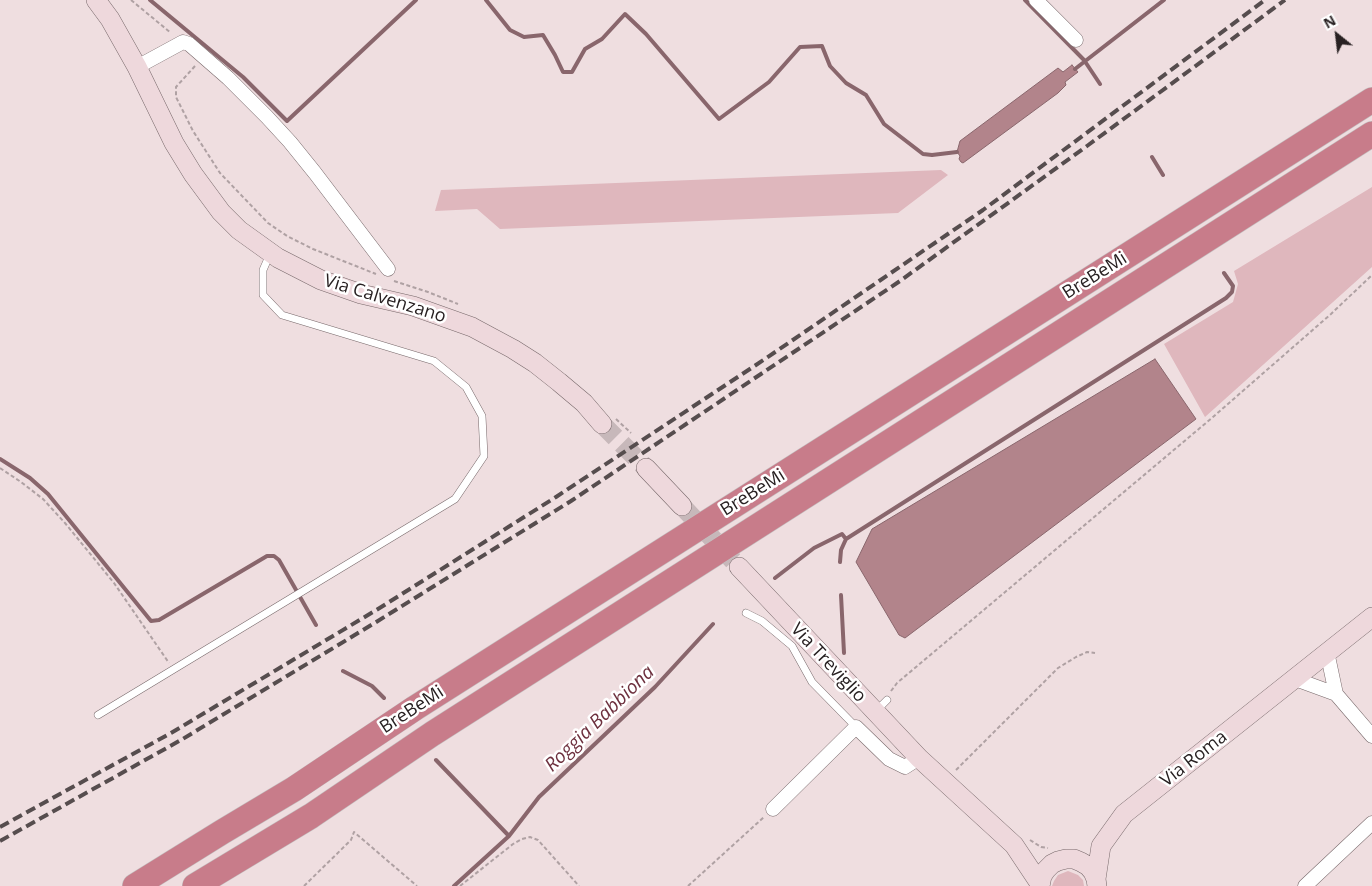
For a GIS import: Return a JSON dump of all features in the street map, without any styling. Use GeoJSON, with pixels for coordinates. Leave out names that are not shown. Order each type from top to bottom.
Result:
{"type":"FeatureCollection","features":[{"type":"Feature","properties":{"kind":"highway","name":"BreBeMi"},"geometry":{"type":"LineString","coordinates":[[135,886],[294,789],[414,708],[1372,100]]}},
{"type":"Feature","properties":{"kind":"highway","name":"BreBeMi"},"geometry":{"type":"LineString","coordinates":[[195,886],[311,816],[432,734],[1372,134]]}},
{"type":"Feature","properties":{"kind":"main road","name":"Via Calvenzano"},"geometry":{"type":"LineString","coordinates":[[96,0],[110,19],[174,143],[208,195],[221,212],[239,230],[278,258],[321,280],[361,294],[413,306],[472,327],[513,348],[535,363],[584,403],[602,424]]}},
{"type":"Feature","properties":{"kind":"main road"},"geometry":{"type":"LineString","coordinates":[[646,468],[682,506]]}},
{"type":"Feature","properties":{"kind":"main road","name":"Via Treviglio"},"geometry":{"type":"LineString","coordinates":[[738,567],[881,706],[918,758],[944,783],[1021,842],[1088,866],[1093,872],[1096,882]]}},
{"type":"Feature","properties":{"kind":"main road","name":"Via Roma"},"geometry":{"type":"LineString","coordinates":[[1096,882],[1101,846],[1124,814],[1372,617]]}},
{"type":"Feature","properties":{"kind":"main road","name":"Via Treviglio"},"geometry":{"type":"LineString","coordinates":[[1021,842],[1040,885]]}},
{"type":"Feature","properties":{"kind":"main road","name":"Via Roma"},"geometry":{"type":"LineString","coordinates":[[1060,856],[1101,846]]}},
{"type":"Feature","properties":{"kind":"main road","name":"Via Treviglio"},"geometry":{"type":"LineString","coordinates":[[1040,885],[1046,870],[1060,856]]}},
{"type":"Feature","properties":{"kind":"street"},"geometry":{"type":"LineString","coordinates":[[1036,0],[1076,40]]}},
{"type":"Feature","properties":{"kind":"street"},"geometry":{"type":"LineString","coordinates":[[136,67],[183,42],[189,44],[228,78],[285,136],[388,269]]}},
{"type":"Feature","properties":{"kind":"street"},"geometry":{"type":"LineString","coordinates":[[1327,654],[1336,694],[1372,736]]}},
{"type":"Feature","properties":{"kind":"street"},"geometry":{"type":"LineString","coordinates":[[1295,679],[1336,694]]}},
{"type":"Feature","properties":{"kind":"street","name":"Via Treviglio"},"geometry":{"type":"LineString","coordinates":[[773,809],[856,726],[889,759],[905,767],[918,758]]}},
{"type":"Feature","properties":{"kind":"street"},"geometry":{"type":"LineString","coordinates":[[1305,886],[1372,823]]}},
{"type":"Feature","properties":{"kind":"lane"},"geometry":{"type":"LineString","coordinates":[[98,715],[455,499],[484,456],[482,416],[466,387],[434,361],[282,315],[262,295],[263,270],[270,253]]}},
{"type":"Feature","properties":{"kind":"lane"},"geometry":{"type":"LineString","coordinates":[[746,613],[762,621],[792,646],[812,682],[856,726]]}},
{"type":"Feature","properties":{"kind":"path"},"geometry":{"type":"LineString","coordinates":[[131,0],[183,42]]}},
{"type":"Feature","properties":{"kind":"path"},"geometry":{"type":"LineString","coordinates":[[881,706],[897,683],[1213,417],[1331,314],[1372,275]]}},
{"type":"Feature","properties":{"kind":"path"},"geometry":{"type":"LineString","coordinates":[[0,468],[43,499],[65,523],[114,583],[173,669]]}},
{"type":"Feature","properties":{"kind":"path"},"geometry":{"type":"LineString","coordinates":[[944,783],[1058,668],[1087,652],[1095,653]]}},
{"type":"Feature","properties":{"kind":"path"},"geometry":{"type":"LineString","coordinates":[[688,886],[773,809]]}},
{"type":"Feature","properties":{"kind":"path"},"geometry":{"type":"LineString","coordinates":[[304,886],[351,840],[354,832],[416,886]]}},
{"type":"Feature","properties":{"kind":"path"},"geometry":{"type":"LineString","coordinates":[[460,886],[513,844],[530,837],[538,840],[579,886]]}},
{"type":"Feature","properties":{"kind":"path"},"geometry":{"type":"LineString","coordinates":[[1021,842],[1041,847],[1060,856]]}},
{"type":"Feature","properties":{"kind":"shaded area"},"geometry":{"type":"Polygon","coordinates":[[[1072,65],[1078,72],[1065,82],[1066,85],[1058,93],[963,163],[961,162],[957,152],[960,141],[1058,68],[1063,72],[1072,65]]]}},
{"type":"Feature","properties":{"kind":"shaded area"},"geometry":{"type":"Polygon","coordinates":[[[941,170],[948,175],[898,213],[500,229],[477,209],[435,211],[441,190],[941,170]]]}},
{"type":"Feature","properties":{"kind":"shaded area"},"geometry":{"type":"Polygon","coordinates":[[[1372,187],[1372,267],[1205,417],[1164,344],[1233,302],[1238,284],[1234,271],[1372,187]]]}},
{"type":"Feature","properties":{"kind":"shaded area"},"geometry":{"type":"Polygon","coordinates":[[[1155,359],[1196,419],[905,638],[899,635],[856,562],[872,529],[1155,359]]]}},
{"type":"Feature","properties":{"kind":"shaded area"},"geometry":{"type":"Polygon","coordinates":[[[1068,871],[1078,875],[1083,880],[1084,886],[1052,886],[1058,875],[1068,871]]]}},
{"type":"Feature","properties":{"kind":"waterway"},"geometry":{"type":"LineString","coordinates":[[150,0],[243,77],[287,121],[416,0]]}},
{"type":"Feature","properties":{"kind":"waterway"},"geometry":{"type":"LineString","coordinates":[[486,0],[510,30],[524,37],[543,35],[563,72],[572,72],[585,49],[602,39],[625,14],[646,34],[719,119],[769,82],[800,47],[822,46],[830,66],[846,83],[866,95],[884,124],[923,154],[932,155],[957,152]]}},
{"type":"Feature","properties":{"kind":"waterway"},"geometry":{"type":"LineString","coordinates":[[1025,0],[1084,60],[1100,84]]}},
{"type":"Feature","properties":{"kind":"waterway"},"geometry":{"type":"LineString","coordinates":[[1075,69],[1164,0]]}},
{"type":"Feature","properties":{"kind":"waterway"},"geometry":{"type":"LineString","coordinates":[[1152,157],[1163,175]]}},
{"type":"Feature","properties":{"kind":"waterway"},"geometry":{"type":"LineString","coordinates":[[840,562],[841,550],[846,539],[1226,298],[1232,292],[1233,286],[1224,273]]}},
{"type":"Feature","properties":{"kind":"waterway"},"geometry":{"type":"LineString","coordinates":[[0,459],[30,478],[48,494],[151,621],[159,620],[267,556],[274,556],[279,560],[316,625]]}},
{"type":"Feature","properties":{"kind":"waterway","name":"Roggia Babbiona"},"geometry":{"type":"LineString","coordinates":[[775,578],[814,548],[842,534],[846,539]]}},
{"type":"Feature","properties":{"kind":"waterway"},"geometry":{"type":"LineString","coordinates":[[841,595],[844,653]]}},
{"type":"Feature","properties":{"kind":"waterway","name":"Roggia Babbiona"},"geometry":{"type":"LineString","coordinates":[[454,886],[509,836],[539,797],[655,687],[713,624]]}},
{"type":"Feature","properties":{"kind":"waterway"},"geometry":{"type":"LineString","coordinates":[[343,671],[372,686],[384,698]]}},
{"type":"Feature","properties":{"kind":"waterway"},"geometry":{"type":"LineString","coordinates":[[436,760],[509,836]]}},
{"type":"Feature","properties":{"kind":"tunnel"},"geometry":{"type":"LineString","coordinates":[[602,424],[646,468]]}},
{"type":"Feature","properties":{"kind":"tunnel"},"geometry":{"type":"LineString","coordinates":[[682,506],[739,567]]}},
{"type":"Feature","properties":{"kind":"railway"},"geometry":{"type":"LineString","coordinates":[[0,827],[171,733],[378,609],[556,497],[765,359],[983,210],[1265,0]]}},
{"type":"Feature","properties":{"kind":"railway"},"geometry":{"type":"LineString","coordinates":[[0,841],[181,740],[571,501],[900,281],[1285,0]]}}]}
